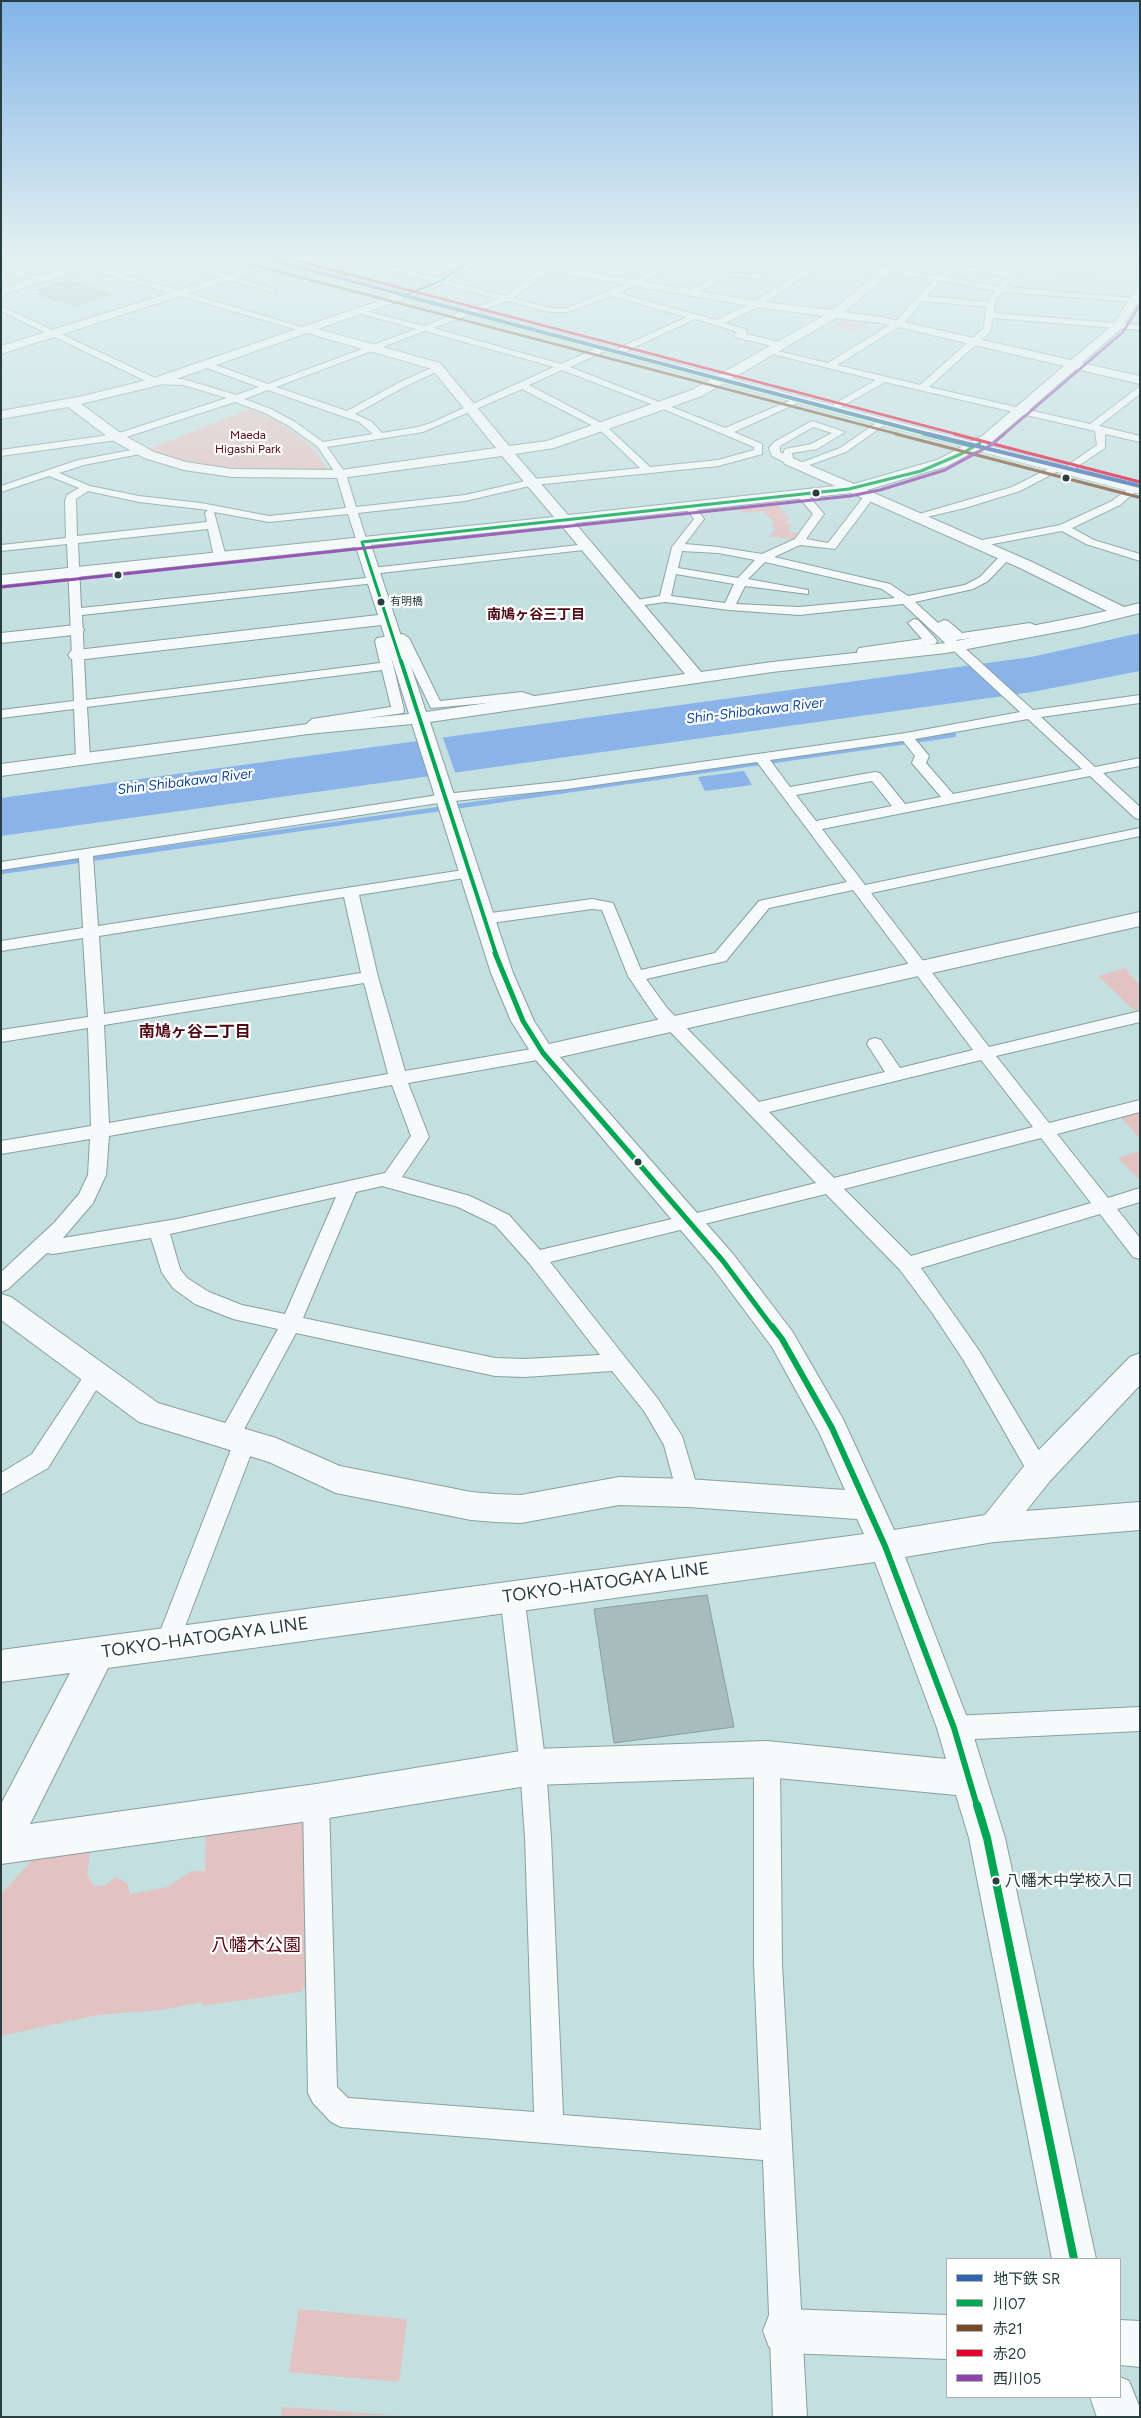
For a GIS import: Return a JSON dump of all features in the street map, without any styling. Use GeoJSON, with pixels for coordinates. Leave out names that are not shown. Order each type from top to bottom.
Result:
{"type":"FeatureCollection","features":[{"type":"Feature","properties":{"kind":"highway"},"geometry":{"type":"LineString","coordinates":[[685,369],[837,406],[1056,468],[1138,486]]}},
{"type":"Feature","properties":{"kind":"highway"},"geometry":{"type":"LineString","coordinates":[[690,369],[797,401],[882,423],[1072,467],[1138,486]]}},
{"type":"Feature","properties":{"kind":"street"},"geometry":{"type":"LineString","coordinates":[[128,369],[155,382],[183,382],[237,398],[278,416],[321,445],[341,474],[484,919],[502,973],[514,1001],[543,1053],[752,1297],[782,1339],[832,1428],[886,1546],[954,1728],[971,1779],[987,1838],[1010,1943],[1074,2258]]}},
{"type":"Feature","properties":{"kind":"street"},"geometry":{"type":"LineString","coordinates":[[1,415],[71,402],[155,382],[193,369]]}},
{"type":"Feature","properties":{"kind":"street"},"geometry":{"type":"LineString","coordinates":[[221,369],[349,414],[369,424],[380,437]]}},
{"type":"Feature","properties":{"kind":"street"},"geometry":{"type":"LineString","coordinates":[[1,453],[117,437],[237,398],[316,369]]}},
{"type":"Feature","properties":{"kind":"street"},"geometry":{"type":"LineString","coordinates":[[321,445],[420,430],[472,409],[558,369]]}},
{"type":"Feature","properties":{"kind":"street"},"geometry":{"type":"LineString","coordinates":[[50,473],[87,488],[139,499],[209,507],[269,520],[465,498],[534,482],[718,463],[759,452],[759,446],[664,406],[567,369]]}},
{"type":"Feature","properties":{"kind":"street"},"geometry":{"type":"LineString","coordinates":[[71,402],[117,437],[142,450],[184,466],[232,474],[341,474],[549,445],[686,398],[739,369]]}},
{"type":"Feature","properties":{"kind":"street"},"geometry":{"type":"LineString","coordinates":[[842,369],[1140,439]]}},
{"type":"Feature","properties":{"kind":"street"},"geometry":{"type":"LineString","coordinates":[[923,388],[945,369]]}},
{"type":"Feature","properties":{"kind":"street"},"geometry":{"type":"LineString","coordinates":[[1,580],[849,489],[921,470],[977,445],[1069,369]]}},
{"type":"Feature","properties":{"kind":"street"},"geometry":{"type":"LineString","coordinates":[[1095,369],[1140,380]]}},
{"type":"Feature","properties":{"kind":"street"},"geometry":{"type":"LineString","coordinates":[[349,414],[403,384],[432,371],[440,370],[507,452],[637,604],[696,678]]}},
{"type":"Feature","properties":{"kind":"street"},"geometry":{"type":"LineString","coordinates":[[837,406],[884,379]]}},
{"type":"Feature","properties":{"kind":"street"},"geometry":{"type":"LineString","coordinates":[[522,385],[602,427],[649,471]]}},
{"type":"Feature","properties":{"kind":"street"},"geometry":{"type":"LineString","coordinates":[[1096,429],[1140,389]]}},
{"type":"Feature","properties":{"kind":"street"},"geometry":{"type":"LineString","coordinates":[[725,432],[797,401]]}},
{"type":"Feature","properties":{"kind":"street"},"geometry":{"type":"LineString","coordinates":[[793,459],[843,450],[882,423]]}},
{"type":"Feature","properties":{"kind":"street"},"geometry":{"type":"LineString","coordinates":[[793,459],[840,432],[812,424],[777,444],[793,459],[849,489],[1005,556],[1123,613]]}},
{"type":"Feature","properties":{"kind":"street"},"geometry":{"type":"LineString","coordinates":[[1072,467],[1102,446],[1096,429]]}},
{"type":"Feature","properties":{"kind":"street"},"geometry":{"type":"LineString","coordinates":[[1,489],[82,462],[142,450]]}},
{"type":"Feature","properties":{"kind":"street"},"geometry":{"type":"LineString","coordinates":[[914,517],[961,506],[1016,489],[1056,468]]}},
{"type":"Feature","properties":{"kind":"street"},"geometry":{"type":"LineString","coordinates":[[977,544],[1063,528],[1094,516],[1116,503],[1138,486]]}},
{"type":"Feature","properties":{"kind":"street"},"geometry":{"type":"LineString","coordinates":[[83,758],[70,501],[71,497],[87,488]]}},
{"type":"Feature","properties":{"kind":"street"},"geometry":{"type":"LineString","coordinates":[[729,607],[741,581],[763,558],[799,541],[819,514],[801,494]]}},
{"type":"Feature","properties":{"kind":"street"},"geometry":{"type":"LineString","coordinates":[[799,541],[831,547],[869,497]]}},
{"type":"Feature","properties":{"kind":"street"},"geometry":{"type":"LineString","coordinates":[[209,507],[220,557]]}},
{"type":"Feature","properties":{"kind":"street"},"geometry":{"type":"LineString","coordinates":[[665,599],[677,547],[699,519],[690,507]]}},
{"type":"Feature","properties":{"kind":"street"},"geometry":{"type":"LineString","coordinates":[[1,548],[212,525]]}},
{"type":"Feature","properties":{"kind":"street"},"geometry":{"type":"LineString","coordinates":[[1063,528],[1090,542],[1140,558]]}},
{"type":"Feature","properties":{"kind":"street"},"geometry":{"type":"LineString","coordinates":[[76,612],[588,547]]}},
{"type":"Feature","properties":{"kind":"street"},"geometry":{"type":"LineString","coordinates":[[677,547],[718,550],[763,558],[886,586],[960,637],[1030,627],[1038,631]]}},
{"type":"Feature","properties":{"kind":"street"},"geometry":{"type":"LineString","coordinates":[[637,604],[665,599],[729,607],[799,611],[905,600],[957,591],[969,587],[984,579],[1005,556]]}},
{"type":"Feature","properties":{"kind":"street"},"geometry":{"type":"LineString","coordinates":[[671,570],[804,592]]}},
{"type":"Feature","properties":{"kind":"street"},"geometry":{"type":"LineString","coordinates":[[905,600],[1140,815]]}},
{"type":"Feature","properties":{"kind":"street"},"geometry":{"type":"LineString","coordinates":[[864,657],[863,651],[931,641],[905,600]]}},
{"type":"Feature","properties":{"kind":"street"},"geometry":{"type":"LineString","coordinates":[[1,770],[308,729],[420,720],[532,700],[955,647],[1140,608]]}},
{"type":"Feature","properties":{"kind":"street"},"geometry":{"type":"LineString","coordinates":[[78,655],[388,619]]}},
{"type":"Feature","properties":{"kind":"street"},"geometry":{"type":"LineString","coordinates":[[1,638],[76,630]]}},
{"type":"Feature","properties":{"kind":"street"},"geometry":{"type":"LineString","coordinates":[[308,729],[317,722],[398,710],[381,641],[394,639],[403,638],[436,705],[522,696],[532,700]]}},
{"type":"Feature","properties":{"kind":"street"},"geometry":{"type":"LineString","coordinates":[[1,714],[388,666]]}},
{"type":"Feature","properties":{"kind":"street"},"geometry":{"type":"LineString","coordinates":[[1,866],[444,795],[567,785],[906,737],[1029,714],[1140,699]]}},
{"type":"Feature","properties":{"kind":"street"},"geometry":{"type":"LineString","coordinates":[[1093,772],[1056,723],[1131,710],[1125,702]]}},
{"type":"Feature","properties":{"kind":"street"},"geometry":{"type":"LineString","coordinates":[[945,731],[952,739],[1027,728],[1093,772]]}},
{"type":"Feature","properties":{"kind":"street"},"geometry":{"type":"LineString","coordinates":[[906,737],[922,756],[920,762],[950,799]]}},
{"type":"Feature","properties":{"kind":"street"},"geometry":{"type":"LineString","coordinates":[[761,758],[922,968],[985,1054],[1140,1252]]}},
{"type":"Feature","properties":{"kind":"street"},"geometry":{"type":"LineString","coordinates":[[814,826],[1140,762]]}},
{"type":"Feature","properties":{"kind":"street"},"geometry":{"type":"LineString","coordinates":[[787,792],[875,776],[902,809]]}},
{"type":"Feature","properties":{"kind":"street"},"geometry":{"type":"LineString","coordinates":[[636,976],[720,956],[764,904],[1140,832]]}},
{"type":"Feature","properties":{"kind":"street"},"geometry":{"type":"LineString","coordinates":[[1,1284],[61,1228],[92,1188],[99,1164],[100,1130],[96,1020],[86,853]]}},
{"type":"Feature","properties":{"kind":"street"},"geometry":{"type":"LineString","coordinates":[[1,946],[470,873]]}},
{"type":"Feature","properties":{"kind":"street"},"geometry":{"type":"LineString","coordinates":[[351,893],[370,977],[398,1078],[420,1137],[390,1180]]}},
{"type":"Feature","properties":{"kind":"street"},"geometry":{"type":"LineString","coordinates":[[484,919],[603,904],[610,910],[636,976],[671,1023],[907,1265],[940,1308],[971,1355],[1039,1471]]}},
{"type":"Feature","properties":{"kind":"street"},"geometry":{"type":"LineString","coordinates":[[1,1148],[543,1053],[671,1023],[1138,921]]}},
{"type":"Feature","properties":{"kind":"street"},"geometry":{"type":"LineString","coordinates":[[1,1036],[370,977]]}},
{"type":"Feature","properties":{"kind":"street"},"geometry":{"type":"LineString","coordinates":[[754,1109],[1140,1016]]}},
{"type":"Feature","properties":{"kind":"street"},"geometry":{"type":"LineString","coordinates":[[875,1044],[896,1075]]}},
{"type":"Feature","properties":{"kind":"street"},"geometry":{"type":"LineString","coordinates":[[536,1258],[688,1222],[830,1184],[1140,1106]]}},
{"type":"Feature","properties":{"kind":"street"},"geometry":{"type":"LineString","coordinates":[[44,1244],[53,1247],[159,1229],[382,1179],[463,1201],[502,1220],[536,1258],[617,1362],[663,1422],[674,1443],[688,1493]]}},
{"type":"Feature","properties":{"kind":"street"},"geometry":{"type":"LineString","coordinates":[[168,1642],[237,1439],[291,1324],[348,1187]]}},
{"type":"Feature","properties":{"kind":"street"},"geometry":{"type":"LineString","coordinates":[[907,1265],[1140,1195]]}},
{"type":"Feature","properties":{"kind":"street"},"geometry":{"type":"LineString","coordinates":[[159,1229],[164,1252],[172,1273],[180,1283],[202,1298],[240,1313],[495,1367],[526,1368],[617,1362]]}},
{"type":"Feature","properties":{"kind":"street"},"geometry":{"type":"LineString","coordinates":[[1,1305],[149,1413],[276,1451],[336,1479],[471,1506],[521,1509],[619,1491],[688,1493],[868,1506]]}},
{"type":"Feature","properties":{"kind":"street"},"geometry":{"type":"LineString","coordinates":[[994,1528],[1039,1471],[1140,1365]]}},
{"type":"Feature","properties":{"kind":"street"},"geometry":{"type":"LineString","coordinates":[[1,1485],[40,1461],[96,1374]]}},
{"type":"Feature","properties":{"kind":"street","name":"TOKYO-HATOGAYA LINE"},"geometry":{"type":"LineString","coordinates":[[1,1666],[512,1595],[886,1546],[994,1528],[1140,1516]]}},
{"type":"Feature","properties":{"kind":"street"},"geometry":{"type":"LineString","coordinates":[[512,1595],[538,1838],[550,2128]]}},
{"type":"Feature","properties":{"kind":"street"},"geometry":{"type":"LineString","coordinates":[[1,1844],[98,1653]]}},
{"type":"Feature","properties":{"kind":"street"},"geometry":{"type":"LineString","coordinates":[[954,1728],[1140,1719]]}},
{"type":"Feature","properties":{"kind":"street"},"geometry":{"type":"LineString","coordinates":[[1,1844],[316,1802],[532,1768],[767,1759],[971,1779]]}},
{"type":"Feature","properties":{"kind":"street"},"geometry":{"type":"LineString","coordinates":[[767,1759],[768,1964],[790,2417]]}},
{"type":"Feature","properties":{"kind":"street"},"geometry":{"type":"LineString","coordinates":[[316,1802],[323,2093],[341,2112],[776,2146]]}},
{"type":"Feature","properties":{"kind":"street"},"geometry":{"type":"LineString","coordinates":[[786,2331],[946,2337]]}},
{"type":"Feature","properties":{"kind":"street"},"geometry":{"type":"LineString","coordinates":[[1121,2343],[1140,2344]]}},
{"type":"Feature","properties":{"kind":"street"},"geometry":{"type":"LineString","coordinates":[[1113,2398],[1120,2417]]}},
{"type":"Feature","properties":{"kind":"green space","name":"Maeda Higashi Park"},"geometry":{"type":"Polygon","coordinates":[[[249,409],[276,421],[295,433],[311,446],[329,471],[245,472],[182,462],[149,449],[249,409]]]}},
{"type":"Feature","properties":{"kind":"green space"},"geometry":{"type":"Polygon","coordinates":[[[777,504],[789,518],[786,523],[792,524],[788,531],[802,534],[799,538],[786,539],[769,536],[776,528],[771,527],[774,522],[762,511],[744,513],[738,507],[777,504]]]}},
{"type":"Feature","properties":{"kind":"green space"},"geometry":{"type":"Polygon","coordinates":[[[1125,968],[1140,986],[1140,1009],[1134,1010],[1098,976],[1125,968]]]}},
{"type":"Feature","properties":{"kind":"green space"},"geometry":{"type":"Polygon","coordinates":[[[1140,1110],[1140,1139],[1119,1115],[1140,1110]]]}},
{"type":"Feature","properties":{"kind":"green space"},"geometry":{"type":"Polygon","coordinates":[[[1140,1151],[1140,1180],[1118,1158],[1140,1151]]]}},
{"type":"Feature","properties":{"kind":"green space","name":"八幡木公園"},"geometry":{"type":"Polygon","coordinates":[[[298,1819],[306,1826],[309,1982],[300,1992],[202,2006],[202,2002],[161,2010],[97,2015],[1,2036],[1,1894],[34,1858],[78,1845],[90,1853],[87,1874],[93,1885],[104,1886],[116,1877],[127,1883],[130,1894],[168,1887],[191,1871],[205,1871],[206,1834],[298,1819]]]}},
{"type":"Feature","properties":{"kind":"green space"},"geometry":{"type":"Polygon","coordinates":[[[299,2309],[407,2319],[399,2382],[289,2372],[299,2309]]]}},
{"type":"Feature","properties":{"kind":"green space"},"geometry":{"type":"Polygon","coordinates":[[[282,2407],[395,2415],[281,2417],[282,2407]]]}},
{"type":"Feature","properties":{"kind":"water"},"geometry":{"type":"Polygon","coordinates":[[[1140,633],[1140,671],[1032,692],[1,836],[1,798],[1031,657],[1140,633]]]}},
{"type":"Feature","properties":{"kind":"water"},"geometry":{"type":"Polygon","coordinates":[[[744,771],[752,785],[705,791],[698,777],[744,771]]]}},
{"type":"Feature","properties":{"kind":"pier"},"geometry":{"type":"Polygon","coordinates":[[[442,735],[456,775],[432,778],[419,738],[442,735]]]}},
{"type":"Feature","properties":{"kind":"building"},"geometry":{"type":"Polygon","coordinates":[[[707,1595],[734,1727],[614,1743],[594,1609],[707,1595]]]}},
{"type":"Feature","properties":{"kind":"waterway"},"geometry":{"type":"LineString","coordinates":[[1,872],[954,735]]}},
{"type":"Feature","properties":{"kind":"metro line","name":"SR"},"geometry":{"type":"LineString","coordinates":[[681,369],[877,421],[1140,486]]}},
{"type":"Feature","properties":{"kind":"transit line","name":"赤21"},"geometry":{"type":"LineString","coordinates":[[649,369],[1138,497]]}},
{"type":"Feature","properties":{"kind":"transit line","name":"川07"},"geometry":{"type":"LineString","coordinates":[[678,369],[974,447]]}},
{"type":"Feature","properties":{"kind":"transit line","name":"赤20"},"geometry":{"type":"LineString","coordinates":[[709,369],[1140,482]]}},
{"type":"Feature","properties":{"kind":"transit line","name":"西川05"},"geometry":{"type":"LineString","coordinates":[[2,587],[706,512],[850,496],[880,490],[945,470],[991,445],[1080,369]]}},
{"type":"Feature","properties":{"kind":"transit line","name":"川07"},"geometry":{"type":"LineString","coordinates":[[362,542],[849,489],[921,471],[961,454],[980,443]]}},
{"type":"Feature","properties":{"kind":"transit line","name":"川07"},"geometry":{"type":"LineString","coordinates":[[362,542],[502,973],[523,1021],[543,1053],[723,1261],[782,1339],[832,1428],[885,1546],[954,1728],[987,1838],[1074,2258]]}},
{"type":"Feature","properties":{"kind":"place","name":"有明橋"},"geometry":{"type":"Point","coordinates":[381,602]}},
{"type":"Feature","properties":{"kind":"place","name":"八幡木中学校入口"},"geometry":{"type":"Point","coordinates":[996,1881]}},
{"type":"Feature","properties":{"kind":"district","name":"南鳩ヶ谷三丁目"},"geometry":{"type":"Point","coordinates":[536,615]}},
{"type":"Feature","properties":{"kind":"district","name":"南鳩ヶ谷二丁目"},"geometry":{"type":"Point","coordinates":[195,1032]}},
{"type":"Feature","properties":{"kind":"water label","name":"Shin-Shibakawa River"},"geometry":{"type":"Point","coordinates":[755,711]}},
{"type":"Feature","properties":{"kind":"water label","name":"Shin Shibakawa River"},"geometry":{"type":"Point","coordinates":[185,782]}}]}
